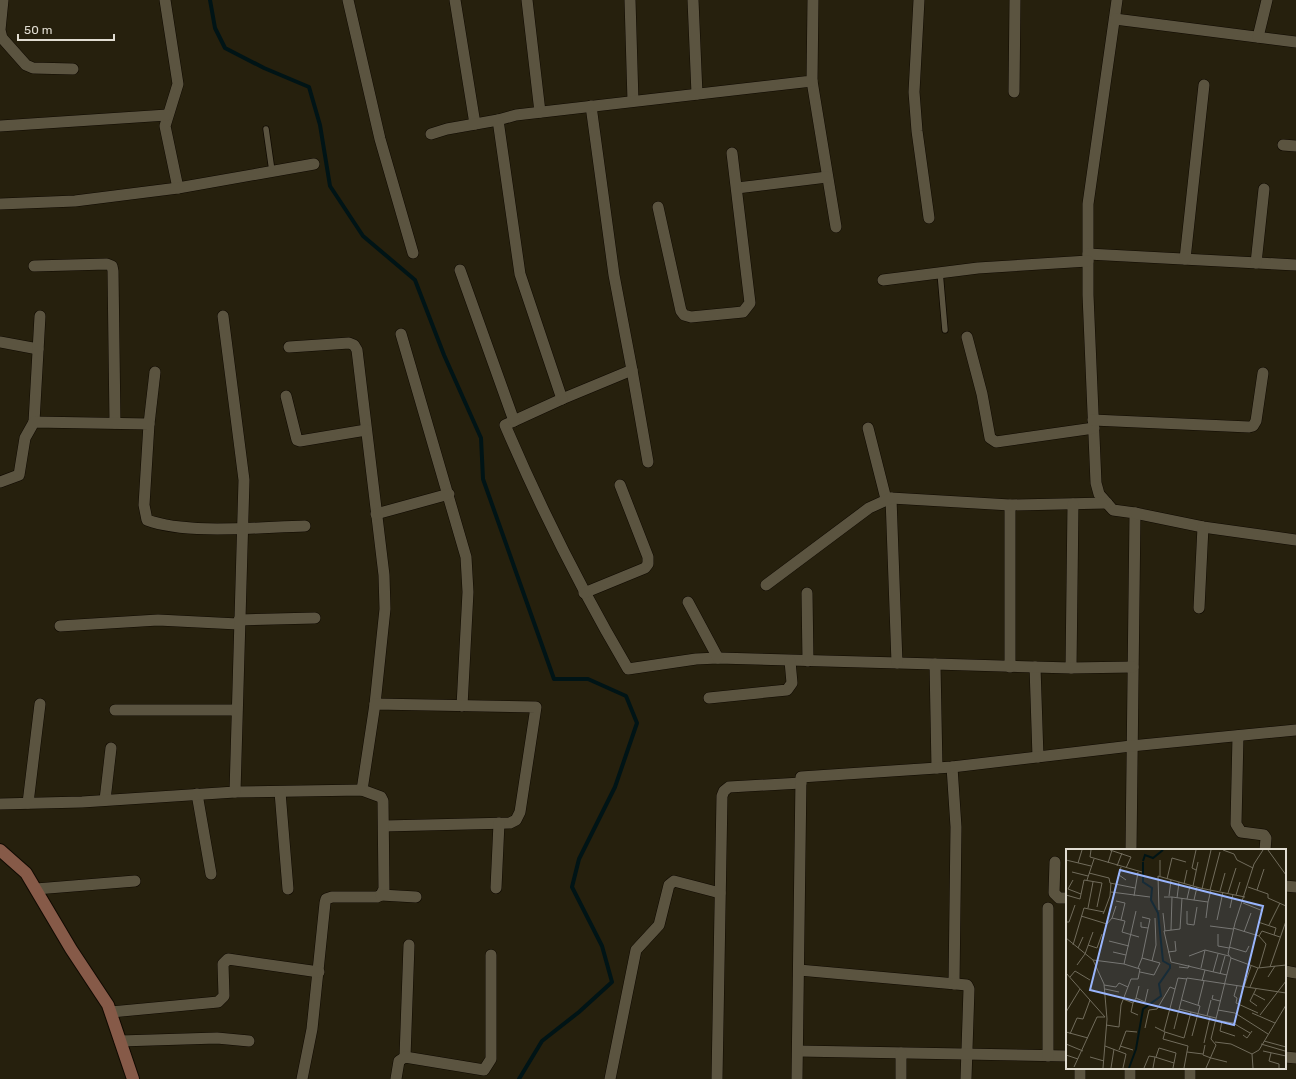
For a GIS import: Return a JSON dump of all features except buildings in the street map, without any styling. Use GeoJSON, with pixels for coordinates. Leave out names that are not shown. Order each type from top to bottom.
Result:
{"type":"FeatureCollection","features":[{"type":"Feature","properties":{"kind":"street"},"geometry":{"type":"LineString","coordinates":[[3,0],[0,30],[2,38],[26,65],[32,68],[73,69]]}},
{"type":"Feature","properties":{"kind":"street"},"geometry":{"type":"LineString","coordinates":[[165,0],[178,84],[167,115],[165,126],[178,188]]}},
{"type":"Feature","properties":{"kind":"street"},"geometry":{"type":"LineString","coordinates":[[348,0],[380,139],[413,253]]}},
{"type":"Feature","properties":{"kind":"street"},"geometry":{"type":"LineString","coordinates":[[455,0],[475,124]]}},
{"type":"Feature","properties":{"kind":"street"},"geometry":{"type":"LineString","coordinates":[[527,0],[540,112]]}},
{"type":"Feature","properties":{"kind":"street"},"geometry":{"type":"LineString","coordinates":[[630,0],[633,101]]}},
{"type":"Feature","properties":{"kind":"street"},"geometry":{"type":"LineString","coordinates":[[693,0],[697,94]]}},
{"type":"Feature","properties":{"kind":"street"},"geometry":{"type":"LineString","coordinates":[[813,0],[812,81],[836,227]]}},
{"type":"Feature","properties":{"kind":"street"},"geometry":{"type":"LineString","coordinates":[[919,0],[914,92],[917,131],[929,218]]}},
{"type":"Feature","properties":{"kind":"street"},"geometry":{"type":"LineString","coordinates":[[1014,92],[1015,0]]}},
{"type":"Feature","properties":{"kind":"street"},"geometry":{"type":"LineString","coordinates":[[1117,0],[1088,204],[1088,295],[1096,484],[1099,494],[1113,510],[1203,527],[1296,540]]}},
{"type":"Feature","properties":{"kind":"street"},"geometry":{"type":"LineString","coordinates":[[1258,37],[1267,0]]}},
{"type":"Feature","properties":{"kind":"street"},"geometry":{"type":"LineString","coordinates":[[1115,19],[1296,42]]}},
{"type":"Feature","properties":{"kind":"street"},"geometry":{"type":"LineString","coordinates":[[431,134],[516,115],[812,81]]}},
{"type":"Feature","properties":{"kind":"street"},"geometry":{"type":"LineString","coordinates":[[1185,259],[1204,85]]}},
{"type":"Feature","properties":{"kind":"street"},"geometry":{"type":"LineString","coordinates":[[591,106],[614,275],[648,462]]}},
{"type":"Feature","properties":{"kind":"street"},"geometry":{"type":"LineString","coordinates":[[0,126],[167,115]]}},
{"type":"Feature","properties":{"kind":"street"},"geometry":{"type":"LineString","coordinates":[[498,120],[520,274],[562,399]]}},
{"type":"Feature","properties":{"kind":"street"},"geometry":{"type":"LineString","coordinates":[[1283,145],[1296,146]]}},
{"type":"Feature","properties":{"kind":"street"},"geometry":{"type":"LineString","coordinates":[[658,207],[681,311],[684,315],[691,317],[743,312],[750,303],[732,153]]}},
{"type":"Feature","properties":{"kind":"street"},"geometry":{"type":"LineString","coordinates":[[0,204],[75,201],[178,188],[314,164]]}},
{"type":"Feature","properties":{"kind":"street"},"geometry":{"type":"LineString","coordinates":[[737,188],[827,177]]}},
{"type":"Feature","properties":{"kind":"street"},"geometry":{"type":"LineString","coordinates":[[1256,263],[1264,189]]}},
{"type":"Feature","properties":{"kind":"street"},"geometry":{"type":"LineString","coordinates":[[883,280],[940,272],[1088,257],[1185,259],[1296,265]]}},
{"type":"Feature","properties":{"kind":"street"},"geometry":{"type":"LineString","coordinates":[[34,266],[107,264],[112,266],[115,423]]}},
{"type":"Feature","properties":{"kind":"street"},"geometry":{"type":"LineString","coordinates":[[460,270],[514,421]]}},
{"type":"Feature","properties":{"kind":"street"},"geometry":{"type":"LineString","coordinates":[[0,482],[19,475],[25,438],[34,422],[40,316]]}},
{"type":"Feature","properties":{"kind":"street"},"geometry":{"type":"LineString","coordinates":[[223,316],[244,480],[238,622],[234,792]]}},
{"type":"Feature","properties":{"kind":"street"},"geometry":{"type":"LineString","coordinates":[[401,334],[463,542],[468,572],[462,706]]}},
{"type":"Feature","properties":{"kind":"street"},"geometry":{"type":"LineString","coordinates":[[966,337],[982,394],[990,438],[992,441],[996,442],[1093,424],[1253,426],[1256,421],[1262,373]]}},
{"type":"Feature","properties":{"kind":"street"},"geometry":{"type":"LineString","coordinates":[[0,342],[38,349]]}},
{"type":"Feature","properties":{"kind":"street"},"geometry":{"type":"LineString","coordinates":[[289,347],[349,343],[354,345],[357,350],[384,575],[385,609],[375,704],[362,790]]}},
{"type":"Feature","properties":{"kind":"street"},"geometry":{"type":"LineString","coordinates":[[632,370],[562,399],[505,426],[533,489],[584,593],[628,669],[696,659],[718,658],[1010,667],[1132,667]]}},
{"type":"Feature","properties":{"kind":"street"},"geometry":{"type":"LineString","coordinates":[[155,372],[149,424],[144,505],[147,520],[163,525],[242,528],[305,526]]}},
{"type":"Feature","properties":{"kind":"street"},"geometry":{"type":"LineString","coordinates":[[286,396],[296,440],[300,441],[366,430]]}},
{"type":"Feature","properties":{"kind":"street"},"geometry":{"type":"LineString","coordinates":[[34,422],[149,424]]}},
{"type":"Feature","properties":{"kind":"street"},"geometry":{"type":"LineString","coordinates":[[868,428],[889,498],[897,663]]}},
{"type":"Feature","properties":{"kind":"street"},"geometry":{"type":"LineString","coordinates":[[584,593],[645,568],[648,564],[648,557],[620,485]]}},
{"type":"Feature","properties":{"kind":"street"},"geometry":{"type":"LineString","coordinates":[[376,514],[448,494]]}},
{"type":"Feature","properties":{"kind":"street"},"geometry":{"type":"LineString","coordinates":[[766,585],[869,508],[889,498],[1010,505],[1107,503]]}},
{"type":"Feature","properties":{"kind":"street"},"geometry":{"type":"LineString","coordinates":[[1072,668],[1073,504]]}},
{"type":"Feature","properties":{"kind":"street"},"geometry":{"type":"LineString","coordinates":[[1010,505],[1010,667]]}},
{"type":"Feature","properties":{"kind":"street"},"geometry":{"type":"LineString","coordinates":[[1131,849],[1131,746],[1135,513]]}},
{"type":"Feature","properties":{"kind":"street"},"geometry":{"type":"LineString","coordinates":[[1200,608],[1203,527]]}},
{"type":"Feature","properties":{"kind":"street"},"geometry":{"type":"LineString","coordinates":[[807,593],[808,661]]}},
{"type":"Feature","properties":{"kind":"street"},"geometry":{"type":"LineString","coordinates":[[688,602],[718,658]]}},
{"type":"Feature","properties":{"kind":"street"},"geometry":{"type":"LineString","coordinates":[[60,626],[158,620],[238,622],[315,618]]}},
{"type":"Feature","properties":{"kind":"street"},"geometry":{"type":"LineString","coordinates":[[709,698],[787,690],[792,683],[790,660]]}},
{"type":"Feature","properties":{"kind":"street"},"geometry":{"type":"LineString","coordinates":[[935,664],[937,768]]}},
{"type":"Feature","properties":{"kind":"street"},"geometry":{"type":"LineString","coordinates":[[1035,667],[1038,757]]}},
{"type":"Feature","properties":{"kind":"street"},"geometry":{"type":"LineString","coordinates":[[28,803],[40,704]]}},
{"type":"Feature","properties":{"kind":"street"},"geometry":{"type":"LineString","coordinates":[[375,704],[536,707],[520,812],[516,820],[510,823],[384,826]]}},
{"type":"Feature","properties":{"kind":"street"},"geometry":{"type":"LineString","coordinates":[[115,710],[236,710]]}},
{"type":"Feature","properties":{"kind":"street"},"geometry":{"type":"LineString","coordinates":[[797,1079],[801,777],[937,768],[1131,746],[1296,730]]}},
{"type":"Feature","properties":{"kind":"street"},"geometry":{"type":"LineString","coordinates":[[1238,736],[1236,824],[1241,832],[1264,835],[1266,838],[1265,849]]}},
{"type":"Feature","properties":{"kind":"street"},"geometry":{"type":"LineString","coordinates":[[105,800],[111,748]]}},
{"type":"Feature","properties":{"kind":"street"},"geometry":{"type":"LineString","coordinates":[[952,766],[956,827],[954,984]]}},
{"type":"Feature","properties":{"kind":"street"},"geometry":{"type":"LineString","coordinates":[[717,1079],[722,796],[724,791],[729,787],[801,783]]}},
{"type":"Feature","properties":{"kind":"street"},"geometry":{"type":"LineString","coordinates":[[0,804],[105,800],[234,792],[362,790],[381,796],[383,801],[384,889],[381,895]]}},
{"type":"Feature","properties":{"kind":"street"},"geometry":{"type":"LineString","coordinates":[[280,792],[288,889]]}},
{"type":"Feature","properties":{"kind":"street"},"geometry":{"type":"LineString","coordinates":[[197,794],[211,874]]}},
{"type":"Feature","properties":{"kind":"street"},"geometry":{"type":"LineString","coordinates":[[496,888],[498,823]]}},
{"type":"Feature","properties":{"kind":"street"},"geometry":{"type":"LineString","coordinates":[[0,850],[26,874],[71,949],[108,1005],[132,1079]]}},
{"type":"Feature","properties":{"kind":"street"},"geometry":{"type":"LineString","coordinates":[[1055,862],[1054,893],[1059,898],[1066,898]]}},
{"type":"Feature","properties":{"kind":"street"},"geometry":{"type":"LineString","coordinates":[[610,1079],[636,950],[659,925],[669,885],[674,881],[720,893]]}},
{"type":"Feature","properties":{"kind":"street"},"geometry":{"type":"LineString","coordinates":[[36,889],[135,882]]}},
{"type":"Feature","properties":{"kind":"street"},"geometry":{"type":"LineString","coordinates":[[1286,886],[1296,887]]}},
{"type":"Feature","properties":{"kind":"street"},"geometry":{"type":"LineString","coordinates":[[302,1079],[312,1029],[326,899],[332,897],[377,897],[381,895],[416,897]]}},
{"type":"Feature","properties":{"kind":"street"},"geometry":{"type":"LineString","coordinates":[[1048,908],[1048,1056]]}},
{"type":"Feature","properties":{"kind":"street"},"geometry":{"type":"LineString","coordinates":[[405,1057],[409,945]]}},
{"type":"Feature","properties":{"kind":"street"},"geometry":{"type":"LineString","coordinates":[[396,1079],[399,1061],[405,1057],[484,1070],[488,1066],[491,1059],[491,955]]}},
{"type":"Feature","properties":{"kind":"street"},"geometry":{"type":"LineString","coordinates":[[111,1012],[218,1002],[224,996],[223,964],[228,959],[319,972]]}},
{"type":"Feature","properties":{"kind":"street"},"geometry":{"type":"LineString","coordinates":[[799,970],[965,984],[970,989],[966,1079]]}},
{"type":"Feature","properties":{"kind":"street"},"geometry":{"type":"LineString","coordinates":[[1286,971],[1296,973]]}},
{"type":"Feature","properties":{"kind":"street"},"geometry":{"type":"LineString","coordinates":[[120,1041],[217,1038],[249,1041]]}},
{"type":"Feature","properties":{"kind":"street"},"geometry":{"type":"LineString","coordinates":[[798,1052],[1066,1056]]}},
{"type":"Feature","properties":{"kind":"street"},"geometry":{"type":"LineString","coordinates":[[901,1053],[901,1079]]}},
{"type":"Feature","properties":{"kind":"street"},"geometry":{"type":"LineString","coordinates":[[1286,1057],[1296,1058]]}},
{"type":"Feature","properties":{"kind":"lane"},"geometry":{"type":"LineString","coordinates":[[266,129],[272,171]]}},
{"type":"Feature","properties":{"kind":"lane"},"geometry":{"type":"LineString","coordinates":[[940,272],[945,330]]}},
{"type":"Feature","properties":{"kind":"waterway"},"geometry":{"type":"LineString","coordinates":[[210,0],[215,28],[225,48],[264,68],[309,87],[320,125],[330,186],[363,236],[415,280],[444,355],[481,438],[483,479],[554,679],[588,679],[626,696],[637,723],[615,787],[579,859],[572,887],[602,946],[612,982],[579,1012],[542,1041],[519,1079]]}}]}
